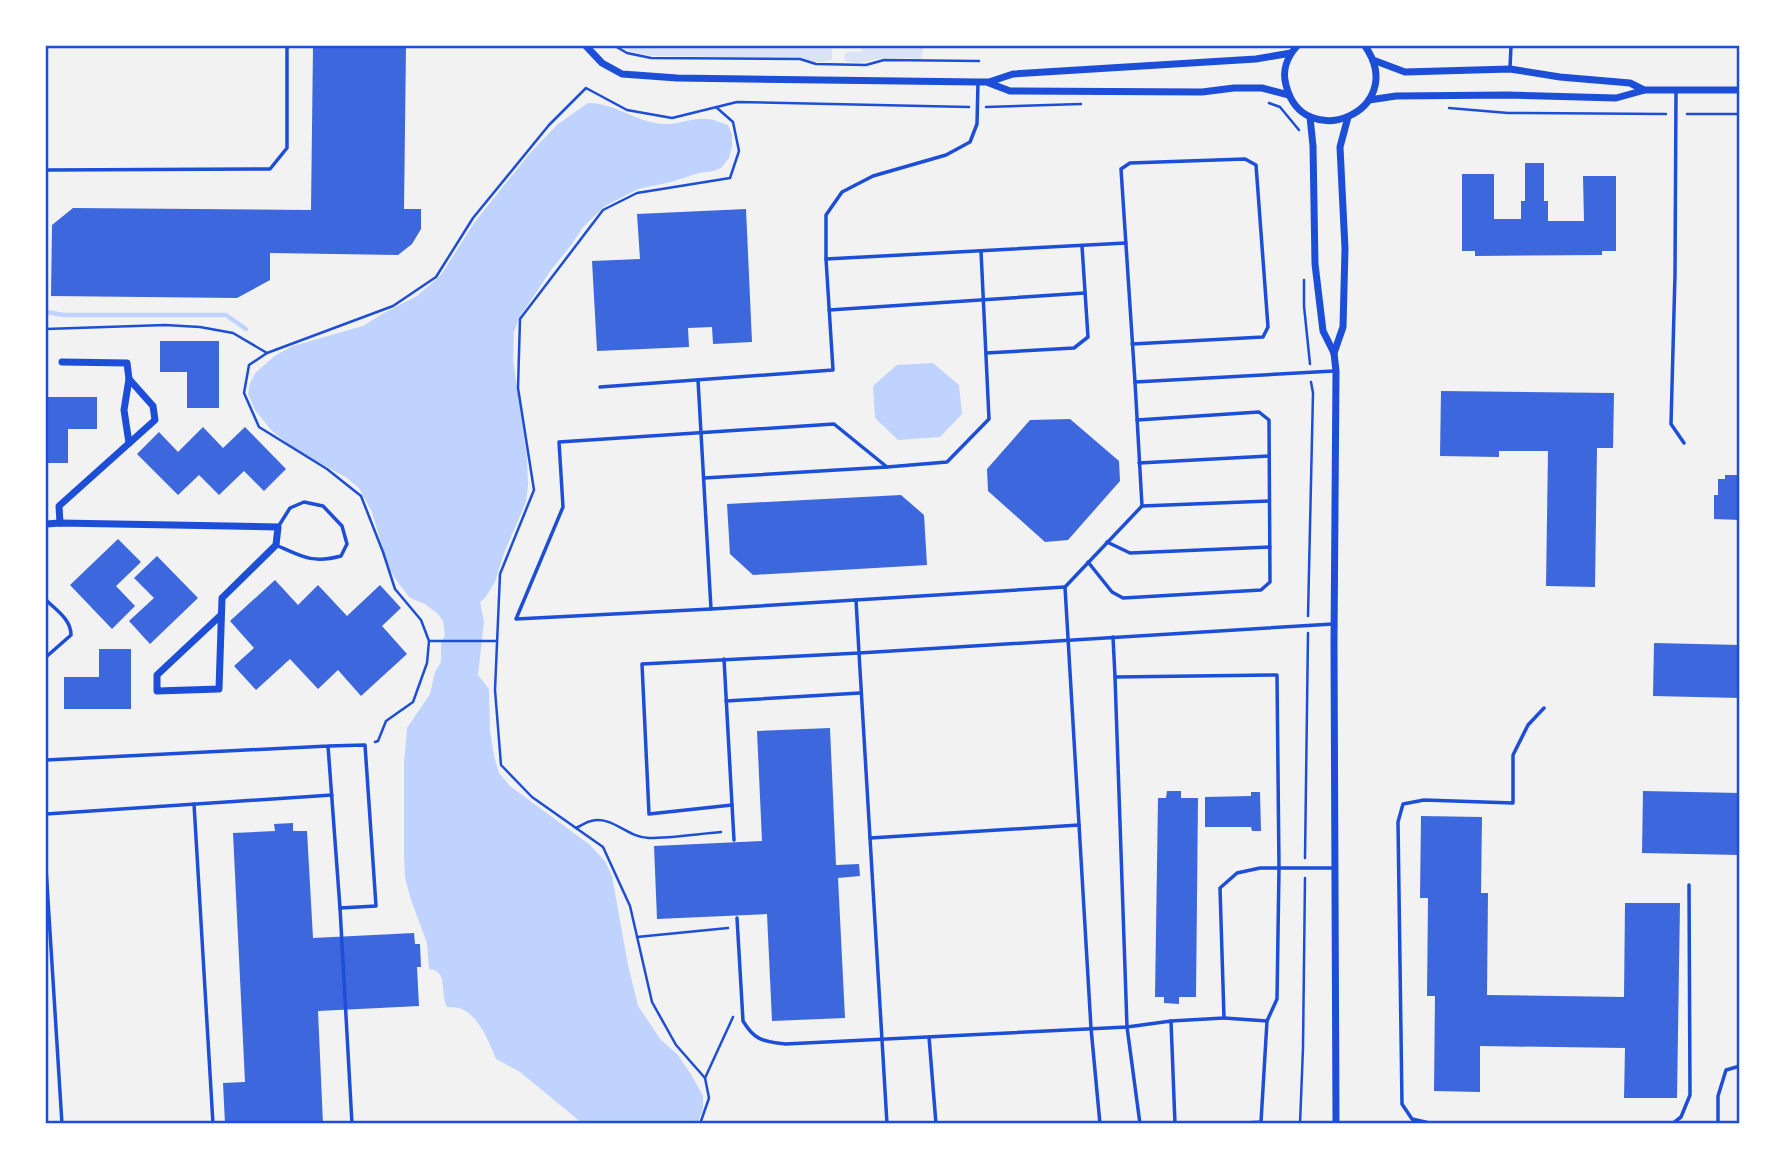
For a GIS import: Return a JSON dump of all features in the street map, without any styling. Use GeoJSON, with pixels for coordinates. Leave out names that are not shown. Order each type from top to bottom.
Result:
{"type":"FeatureCollection","features":[{"type":"Feature","properties":{"kind":"street"},"geometry":{"type":"LineString","coordinates":[[586,46],[602,63],[622,74],[677,78],[978,82],[989,82],[1013,74],[1256,59],[1291,53]]}},
{"type":"Feature","properties":{"kind":"street"},"geometry":{"type":"LineString","coordinates":[[1297,46],[1285,66],[1289,95],[1298,108],[1310,117],[1325,121],[1340,121],[1355,114],[1374,91],[1376,75],[1373,60],[1364,46]]}},
{"type":"Feature","properties":{"kind":"street"},"geometry":{"type":"LineString","coordinates":[[1373,60],[1405,72],[1510,69],[1560,77],[1630,83],[1645,90]]}},
{"type":"Feature","properties":{"kind":"street"},"geometry":{"type":"LineString","coordinates":[[989,82],[1010,91],[1202,92],[1262,88],[1289,95]]}},
{"type":"Feature","properties":{"kind":"street"},"geometry":{"type":"LineString","coordinates":[[1369,100],[1396,96],[1508,95],[1616,98],[1645,90],[1740,90]]}},
{"type":"Feature","properties":{"kind":"street"},"geometry":{"type":"LineString","coordinates":[[1310,117],[1315,264],[1323,331],[1334,353],[1336,371],[1336,1124]]}},
{"type":"Feature","properties":{"kind":"street"},"geometry":{"type":"LineString","coordinates":[[1334,353],[1343,327],[1345,249],[1340,147],[1348,117]]}},
{"type":"Feature","properties":{"kind":"street"},"geometry":{"type":"LineString","coordinates":[[62,362],[127,363],[129,379],[124,410],[130,443]]}},
{"type":"Feature","properties":{"kind":"street"},"geometry":{"type":"LineString","coordinates":[[60,523],[59,506],[155,419],[153,406],[129,379]]}},
{"type":"Feature","properties":{"kind":"street"},"geometry":{"type":"LineString","coordinates":[[46,524],[278,527],[276,545],[222,598],[219,689],[157,691],[157,675],[221,615]]}},
{"type":"Feature","properties":{"kind":"lane"},"geometry":{"type":"LineString","coordinates":[[46,170],[270,169],[287,148],[287,46]]}},
{"type":"Feature","properties":{"kind":"lane"},"geometry":{"type":"LineString","coordinates":[[1510,69],[1511,46]]}},
{"type":"Feature","properties":{"kind":"lane"},"geometry":{"type":"LineString","coordinates":[[600,387],[833,370],[826,215],[842,192],[873,176],[946,155],[970,142],[977,124],[978,82]]}},
{"type":"Feature","properties":{"kind":"lane"},"geometry":{"type":"LineString","coordinates":[[1676,90],[1671,424],[1684,443]]}},
{"type":"Feature","properties":{"kind":"lane"},"geometry":{"type":"LineString","coordinates":[[1132,344],[1263,337],[1268,327],[1256,165],[1245,159],[1129,163],[1121,169],[1142,506]]}},
{"type":"Feature","properties":{"kind":"lane"},"geometry":{"type":"LineString","coordinates":[[826,259],[1126,243]]}},
{"type":"Feature","properties":{"kind":"lane"},"geometry":{"type":"LineString","coordinates":[[986,353],[1074,348],[1088,337],[1082,246]]}},
{"type":"Feature","properties":{"kind":"lane"},"geometry":{"type":"LineString","coordinates":[[704,478],[947,462],[989,419],[981,251]]}},
{"type":"Feature","properties":{"kind":"lane"},"geometry":{"type":"LineString","coordinates":[[829,310],[1085,293]]}},
{"type":"Feature","properties":{"kind":"lane"},"geometry":{"type":"LineString","coordinates":[[1135,382],[1336,371]]}},
{"type":"Feature","properties":{"kind":"lane"},"geometry":{"type":"LineString","coordinates":[[698,380],[711,609]]}},
{"type":"Feature","properties":{"kind":"lane"},"geometry":{"type":"LineString","coordinates":[[1088,562],[1112,592],[1123,598],[1261,590],[1270,582],[1269,420],[1259,412],[1137,420]]}},
{"type":"Feature","properties":{"kind":"lane"},"geometry":{"type":"LineString","coordinates":[[887,467],[834,424],[559,442],[563,507],[516,619],[1065,587],[1142,506],[1269,500]]}},
{"type":"Feature","properties":{"kind":"lane"},"geometry":{"type":"LineString","coordinates":[[1139,463],[1269,456]]}},
{"type":"Feature","properties":{"kind":"lane"},"geometry":{"type":"LineString","coordinates":[[276,545],[308,559],[328,560],[341,556],[347,544],[342,526],[323,506],[304,502],[290,508],[278,527]]}},
{"type":"Feature","properties":{"kind":"lane"},"geometry":{"type":"LineString","coordinates":[[1107,542],[1130,554],[1270,547]]}},
{"type":"Feature","properties":{"kind":"lane"},"geometry":{"type":"LineString","coordinates":[[1065,587],[1091,1028],[1100,1124]]}},
{"type":"Feature","properties":{"kind":"lane"},"geometry":{"type":"LineString","coordinates":[[46,600],[71,629],[71,635],[46,657]]}},
{"type":"Feature","properties":{"kind":"lane"},"geometry":{"type":"LineString","coordinates":[[856,600],[887,1124]]}},
{"type":"Feature","properties":{"kind":"lane"},"geometry":{"type":"LineString","coordinates":[[732,805],[649,814],[642,664],[1334,624]]}},
{"type":"Feature","properties":{"kind":"lane"},"geometry":{"type":"LineString","coordinates":[[1112,637],[1127,1027],[1140,1124]]}},
{"type":"Feature","properties":{"kind":"lane"},"geometry":{"type":"LineString","coordinates":[[724,659],[734,840]]}},
{"type":"Feature","properties":{"kind":"lane"},"geometry":{"type":"LineString","coordinates":[[1115,677],[1278,675],[1278,999],[1267,1021],[1261,1122],[1230,1124]]}},
{"type":"Feature","properties":{"kind":"lane"},"geometry":{"type":"LineString","coordinates":[[726,701],[861,694]]}},
{"type":"Feature","properties":{"kind":"lane"},"geometry":{"type":"LineString","coordinates":[[1434,1124],[1412,1119],[1402,1104],[1398,822],[1404,804],[1424,800],[1513,803],[1513,755],[1528,725],[1544,708]]}},
{"type":"Feature","properties":{"kind":"lane"},"geometry":{"type":"LineString","coordinates":[[46,760],[365,744],[376,906],[340,908]]}},
{"type":"Feature","properties":{"kind":"lane"},"geometry":{"type":"LineString","coordinates":[[328,746],[352,1124]]}},
{"type":"Feature","properties":{"kind":"lane"},"geometry":{"type":"LineString","coordinates":[[46,814],[332,795]]}},
{"type":"Feature","properties":{"kind":"lane"},"geometry":{"type":"LineString","coordinates":[[194,804],[214,1124]]}},
{"type":"Feature","properties":{"kind":"lane"},"geometry":{"type":"LineString","coordinates":[[870,838],[1079,825]]}},
{"type":"Feature","properties":{"kind":"lane"},"geometry":{"type":"LineString","coordinates":[[46,868],[62,1124]]}},
{"type":"Feature","properties":{"kind":"lane"},"geometry":{"type":"LineString","coordinates":[[1224,1018],[1220,888],[1237,873],[1260,868],[1335,868]]}},
{"type":"Feature","properties":{"kind":"lane"},"geometry":{"type":"LineString","coordinates":[[1672,1124],[1681,1117],[1690,1095],[1689,885]]}},
{"type":"Feature","properties":{"kind":"lane"},"geometry":{"type":"LineString","coordinates":[[737,918],[743,1021],[756,1038],[769,1042],[785,1044],[1127,1027],[1224,1018],[1267,1021]]}},
{"type":"Feature","properties":{"kind":"lane"},"geometry":{"type":"LineString","coordinates":[[1171,1021],[1175,1124]]}},
{"type":"Feature","properties":{"kind":"lane"},"geometry":{"type":"LineString","coordinates":[[929,1037],[936,1124]]}},
{"type":"Feature","properties":{"kind":"lane"},"geometry":{"type":"LineString","coordinates":[[1718,1124],[1718,1096],[1726,1070],[1740,1066]]}},
{"type":"Feature","properties":{"kind":"path"},"geometry":{"type":"LineString","coordinates":[[615,46],[627,53],[651,58],[800,59],[816,64],[866,65],[884,60],[979,61]]}},
{"type":"Feature","properties":{"kind":"path"},"geometry":{"type":"LineString","coordinates":[[365,744],[378,741],[386,721],[414,702],[427,663],[429,640],[421,620],[395,589],[361,496],[327,469],[259,427],[244,393],[249,365],[267,353],[393,306],[436,277],[473,218],[549,125],[586,88],[627,110],[673,118],[737,102],[978,107],[1084,104]]}},
{"type":"Feature","properties":{"kind":"path"},"geometry":{"type":"LineString","coordinates":[[1269,103],[1280,107],[1297,126],[1305,146],[1313,146]]}},
{"type":"Feature","properties":{"kind":"path"},"geometry":{"type":"LineString","coordinates":[[1444,108],[1508,113],[1740,114]]}},
{"type":"Feature","properties":{"kind":"path"},"geometry":{"type":"LineString","coordinates":[[46,329],[165,325],[200,327],[233,333],[267,353]]}},
{"type":"Feature","properties":{"kind":"path"},"geometry":{"type":"LineString","coordinates":[[429,640],[497,640]]}},
{"type":"Feature","properties":{"kind":"path"},"geometry":{"type":"LineString","coordinates":[[700,1124],[709,1098],[705,1078],[676,1045],[652,1002],[630,906],[603,847],[576,828],[599,820],[634,836],[646,838],[721,832]]}},
{"type":"Feature","properties":{"kind":"path"},"geometry":{"type":"LineString","coordinates":[[637,937],[737,927]]}},
{"type":"Feature","properties":{"kind":"path"},"geometry":{"type":"LineString","coordinates":[[705,1078],[742,998]]}},
{"type":"Feature","properties":{"kind":"shaded area"},"geometry":{"type":"Polygon","coordinates":[[[618,46],[832,46],[832,60],[820,62],[802,58],[653,56],[618,46]]]}},
{"type":"Feature","properties":{"kind":"shaded area"},"geometry":{"type":"Polygon","coordinates":[[[862,46],[924,46],[921,59],[886,58],[856,63],[845,61],[844,55],[847,52],[862,52],[862,46]]]}},
{"type":"Feature","properties":{"kind":"water"},"geometry":{"type":"Polygon","coordinates":[[[588,103],[607,106],[653,123],[715,120],[728,125],[732,135],[732,147],[729,158],[721,168],[638,189],[605,206],[583,227],[519,318],[514,332],[513,360],[527,458],[528,485],[526,502],[495,582],[480,602],[484,622],[478,675],[489,689],[490,730],[499,773],[510,786],[590,845],[605,861],[612,876],[638,1006],[661,1040],[678,1055],[703,1096],[703,1109],[698,1123],[582,1123],[520,1072],[496,1059],[483,1032],[470,1014],[460,1008],[447,1007],[441,978],[429,969],[427,943],[405,878],[404,855],[404,763],[407,728],[430,694],[435,672],[441,662],[441,643],[445,635],[443,621],[425,604],[410,598],[394,577],[387,563],[372,512],[359,488],[347,478],[292,447],[272,431],[255,410],[248,394],[256,372],[276,355],[293,346],[363,326],[417,296],[441,275],[474,223],[530,153],[558,124],[588,103]]]}},
{"type":"Feature","properties":{"kind":"water"},"geometry":{"type":"Polygon","coordinates":[[[933,363],[959,385],[962,414],[940,437],[898,440],[875,418],[873,386],[897,365],[933,363]]]}},
{"type":"Feature","properties":{"kind":"building"},"geometry":{"type":"Polygon","coordinates":[[[313,46],[406,46],[404,209],[421,209],[421,229],[412,244],[398,255],[270,253],[270,280],[237,298],[51,296],[52,225],[73,208],[311,210],[313,46]]]}},
{"type":"Feature","properties":{"kind":"building"},"geometry":{"type":"Polygon","coordinates":[[[1525,163],[1544,163],[1544,201],[1548,201],[1548,221],[1584,221],[1583,176],[1616,176],[1616,251],[1602,251],[1602,255],[1475,256],[1475,251],[1462,251],[1462,174],[1494,174],[1494,219],[1521,219],[1521,201],[1525,201],[1525,163]]]}},
{"type":"Feature","properties":{"kind":"building"},"geometry":{"type":"Polygon","coordinates":[[[746,209],[752,342],[713,344],[712,327],[688,328],[689,347],[597,351],[592,261],[640,259],[637,214],[746,209]]]}},
{"type":"Feature","properties":{"kind":"building"},"geometry":{"type":"Polygon","coordinates":[[[160,341],[219,341],[219,408],[187,408],[187,372],[160,372],[160,341]]]}},
{"type":"Feature","properties":{"kind":"building"},"geometry":{"type":"Polygon","coordinates":[[[1441,391],[1614,393],[1613,448],[1597,448],[1595,587],[1546,586],[1548,451],[1499,451],[1499,457],[1440,456],[1441,391]]]}},
{"type":"Feature","properties":{"kind":"building"},"geometry":{"type":"Polygon","coordinates":[[[46,397],[97,397],[97,429],[68,429],[68,463],[46,463],[46,397]]]}},
{"type":"Feature","properties":{"kind":"building"},"geometry":{"type":"Polygon","coordinates":[[[1070,419],[1119,461],[1120,481],[1068,540],[1045,542],[988,491],[987,469],[1030,420],[1070,419]]]}},
{"type":"Feature","properties":{"kind":"building"},"geometry":{"type":"Polygon","coordinates":[[[203,427],[223,448],[245,427],[286,469],[264,491],[244,471],[219,495],[199,475],[178,495],[137,454],[159,432],[178,452],[203,427]]]}},
{"type":"Feature","properties":{"kind":"building"},"geometry":{"type":"Polygon","coordinates":[[[1725,475],[1740,475],[1740,520],[1714,519],[1714,495],[1718,495],[1718,479],[1725,479],[1725,475]]]}},
{"type":"Feature","properties":{"kind":"building"},"geometry":{"type":"Polygon","coordinates":[[[901,495],[924,515],[927,565],[753,575],[730,554],[727,504],[901,495]]]}},
{"type":"Feature","properties":{"kind":"building"},"geometry":{"type":"Polygon","coordinates":[[[118,539],[141,562],[116,586],[135,606],[112,629],[70,585],[118,539]]]}},
{"type":"Feature","properties":{"kind":"building"},"geometry":{"type":"Polygon","coordinates":[[[157,556],[198,598],[150,644],[129,621],[154,598],[134,578],[157,556]]]}},
{"type":"Feature","properties":{"kind":"building"},"geometry":{"type":"Polygon","coordinates":[[[275,580],[298,605],[318,585],[347,616],[380,585],[401,608],[382,626],[407,654],[361,696],[338,670],[318,689],[290,659],[256,690],[234,666],[254,648],[230,621],[275,580]]]}},
{"type":"Feature","properties":{"kind":"building"},"geometry":{"type":"Polygon","coordinates":[[[1654,643],[1740,645],[1740,698],[1653,696],[1654,643]]]}},
{"type":"Feature","properties":{"kind":"building"},"geometry":{"type":"Polygon","coordinates":[[[99,649],[131,649],[131,709],[64,709],[64,677],[99,677],[99,649]]]}},
{"type":"Feature","properties":{"kind":"building"},"geometry":{"type":"Polygon","coordinates":[[[830,728],[836,865],[859,864],[860,876],[838,878],[845,1018],[772,1021],[767,914],[657,919],[654,846],[762,841],[757,731],[830,728]]]}},
{"type":"Feature","properties":{"kind":"building"},"geometry":{"type":"Polygon","coordinates":[[[1167,791],[1181,791],[1181,798],[1198,798],[1196,997],[1179,997],[1179,1004],[1164,1003],[1164,997],[1155,997],[1158,798],[1166,798],[1167,791]]]}},
{"type":"Feature","properties":{"kind":"building"},"geometry":{"type":"Polygon","coordinates":[[[1643,791],[1740,793],[1740,855],[1642,853],[1643,791]]]}},
{"type":"Feature","properties":{"kind":"building"},"geometry":{"type":"Polygon","coordinates":[[[1251,792],[1260,792],[1261,831],[1252,831],[1251,827],[1205,827],[1205,797],[1251,796],[1251,792]]]}},
{"type":"Feature","properties":{"kind":"building"},"geometry":{"type":"Polygon","coordinates":[[[1421,816],[1482,817],[1481,893],[1488,893],[1487,995],[1624,997],[1625,903],[1680,903],[1677,1098],[1624,1098],[1625,1048],[1480,1046],[1480,1092],[1434,1091],[1435,996],[1427,996],[1428,898],[1420,898],[1421,816]]]}},
{"type":"Feature","properties":{"kind":"building"},"geometry":{"type":"Polygon","coordinates":[[[293,823],[293,831],[307,831],[313,938],[414,933],[415,944],[420,944],[421,967],[417,967],[419,1006],[318,1011],[323,1124],[225,1124],[223,1083],[245,1082],[233,833],[275,831],[274,824],[293,823]]]}},
{"type":"Feature","properties":{"kind":"waterway"},"geometry":{"type":"LineString","coordinates":[[46,312],[64,315],[226,315],[246,329]]}}]}
